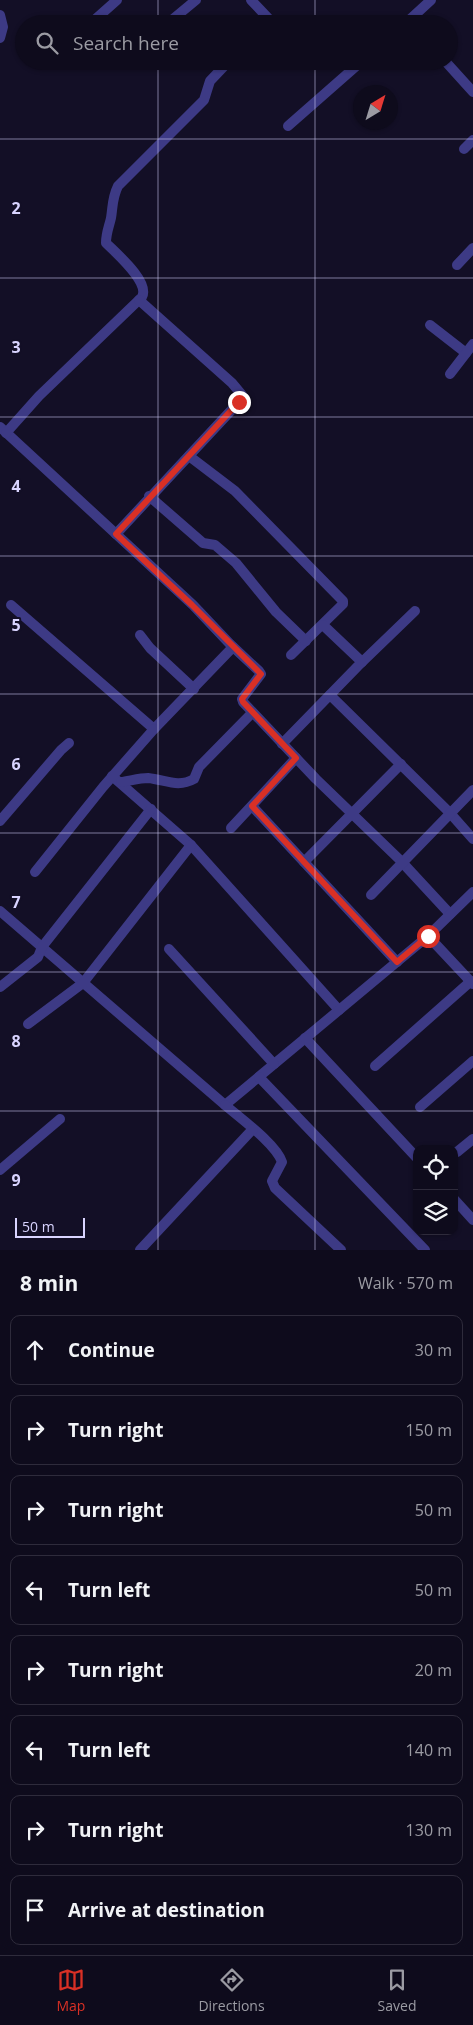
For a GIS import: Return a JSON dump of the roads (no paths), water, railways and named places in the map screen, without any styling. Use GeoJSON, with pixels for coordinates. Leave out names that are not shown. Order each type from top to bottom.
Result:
{"type":"FeatureCollection","features":[{"type":"Feature","properties":{"kind":"street"},"geometry":{"type":"LineString","coordinates":[[100,15],[117,0]]}},
{"type":"Feature","properties":{"kind":"street"},"geometry":{"type":"LineString","coordinates":[[178,15],[196,0]]}},
{"type":"Feature","properties":{"kind":"street"},"geometry":{"type":"LineString","coordinates":[[251,0],[265,15]]}},
{"type":"Feature","properties":{"kind":"street"},"geometry":{"type":"LineString","coordinates":[[415,15],[431,0]]}},
{"type":"Feature","properties":{"kind":"street"},"geometry":{"type":"LineString","coordinates":[[0,15],[2,27],[0,38]]}},
{"type":"Feature","properties":{"kind":"street"},"geometry":{"type":"LineString","coordinates":[[220,70],[210,81],[204,100],[118,186],[115,193],[111,207],[112,217],[106,234],[106,243],[143,283],[145,292],[139,300],[3,430],[192,605],[261,674],[242,699],[243,702],[282,744],[402,862],[450,914]]}},
{"type":"Feature","properties":{"kind":"street"},"geometry":{"type":"LineString","coordinates":[[288,126],[352,70]]}},
{"type":"Feature","properties":{"kind":"street"},"geometry":{"type":"LineString","coordinates":[[453,70],[473,92]]}},
{"type":"Feature","properties":{"kind":"street"},"geometry":{"type":"LineString","coordinates":[[464,149],[473,140]]}},
{"type":"Feature","properties":{"kind":"street"},"geometry":{"type":"LineString","coordinates":[[457,265],[473,248]]}},
{"type":"Feature","properties":{"kind":"street"},"geometry":{"type":"LineString","coordinates":[[116,534],[149,496],[239,402],[242,395],[232,383],[139,300]]}},
{"type":"Feature","properties":{"kind":"street"},"geometry":{"type":"LineString","coordinates":[[430,326],[466,353]]}},
{"type":"Feature","properties":{"kind":"street"},"geometry":{"type":"LineString","coordinates":[[450,374],[473,344]]}},
{"type":"Feature","properties":{"kind":"street"},"geometry":{"type":"LineString","coordinates":[[189,456],[235,491],[341,598],[343,604],[291,655]]}},
{"type":"Feature","properties":{"kind":"street"},"geometry":{"type":"LineString","coordinates":[[149,496],[203,543],[215,545],[236,563],[276,612],[306,641]]}},
{"type":"Feature","properties":{"kind":"street"},"geometry":{"type":"LineString","coordinates":[[11,605],[154,729]]}},
{"type":"Feature","properties":{"kind":"street"},"geometry":{"type":"LineString","coordinates":[[282,744],[415,611]]}},
{"type":"Feature","properties":{"kind":"street"},"geometry":{"type":"LineString","coordinates":[[323,625],[362,662]]}},
{"type":"Feature","properties":{"kind":"street"},"geometry":{"type":"LineString","coordinates":[[140,635],[150,648],[194,689]]}},
{"type":"Feature","properties":{"kind":"street"},"geometry":{"type":"LineString","coordinates":[[35,872],[117,779],[154,729],[233,647]]}},
{"type":"Feature","properties":{"kind":"street"},"geometry":{"type":"LineString","coordinates":[[330,694],[450,813],[473,839]]}},
{"type":"Feature","properties":{"kind":"street"},"geometry":{"type":"LineString","coordinates":[[117,779],[146,778],[174,784],[186,783],[194,779],[199,767],[252,713]]}},
{"type":"Feature","properties":{"kind":"street"},"geometry":{"type":"LineString","coordinates":[[0,821],[60,750],[69,743]]}},
{"type":"Feature","properties":{"kind":"street"},"geometry":{"type":"LineString","coordinates":[[231,828],[296,758]]}},
{"type":"Feature","properties":{"kind":"street"},"geometry":{"type":"LineString","coordinates":[[304,862],[401,764]]}},
{"type":"Feature","properties":{"kind":"street"},"geometry":{"type":"LineString","coordinates":[[117,779],[191,845],[339,1010]]}},
{"type":"Feature","properties":{"kind":"street"},"geometry":{"type":"LineString","coordinates":[[370,895],[473,790]]}},
{"type":"Feature","properties":{"kind":"street"},"geometry":{"type":"LineString","coordinates":[[252,806],[397,962]]}},
{"type":"Feature","properties":{"kind":"street"},"geometry":{"type":"LineString","coordinates":[[0,987],[38,957],[42,947],[151,809]]}},
{"type":"Feature","properties":{"kind":"street"},"geometry":{"type":"LineString","coordinates":[[28,1024],[83,983],[191,845]]}},
{"type":"Feature","properties":{"kind":"street"},"geometry":{"type":"LineString","coordinates":[[225,1105],[428,936],[473,892]]}},
{"type":"Feature","properties":{"kind":"street"},"geometry":{"type":"LineString","coordinates":[[0,911],[253,1129],[280,1155],[282,1162],[272,1181],[275,1188],[341,1250]]}},
{"type":"Feature","properties":{"kind":"street"},"geometry":{"type":"LineString","coordinates":[[375,1066],[472,982],[428,936]]}},
{"type":"Feature","properties":{"kind":"street"},"geometry":{"type":"LineString","coordinates":[[169,949],[274,1064]]}},
{"type":"Feature","properties":{"kind":"street"},"geometry":{"type":"LineString","coordinates":[[305,1038],[413,1154]]}},
{"type":"Feature","properties":{"kind":"street"},"geometry":{"type":"LineString","coordinates":[[420,1107],[473,1061]]}},
{"type":"Feature","properties":{"kind":"street"},"geometry":{"type":"LineString","coordinates":[[259,1077],[425,1250]]}},
{"type":"Feature","properties":{"kind":"street"},"geometry":{"type":"LineString","coordinates":[[0,1170],[60,1119]]}},
{"type":"Feature","properties":{"kind":"street"},"geometry":{"type":"LineString","coordinates":[[142,1249],[253,1129]]}},
{"type":"Feature","properties":{"kind":"street"},"geometry":{"type":"LineString","coordinates":[[458,1151],[473,1139]]}},
{"type":"Feature","properties":{"kind":"street"},"geometry":{"type":"LineString","coordinates":[[458,1203],[473,1220]]}}]}
